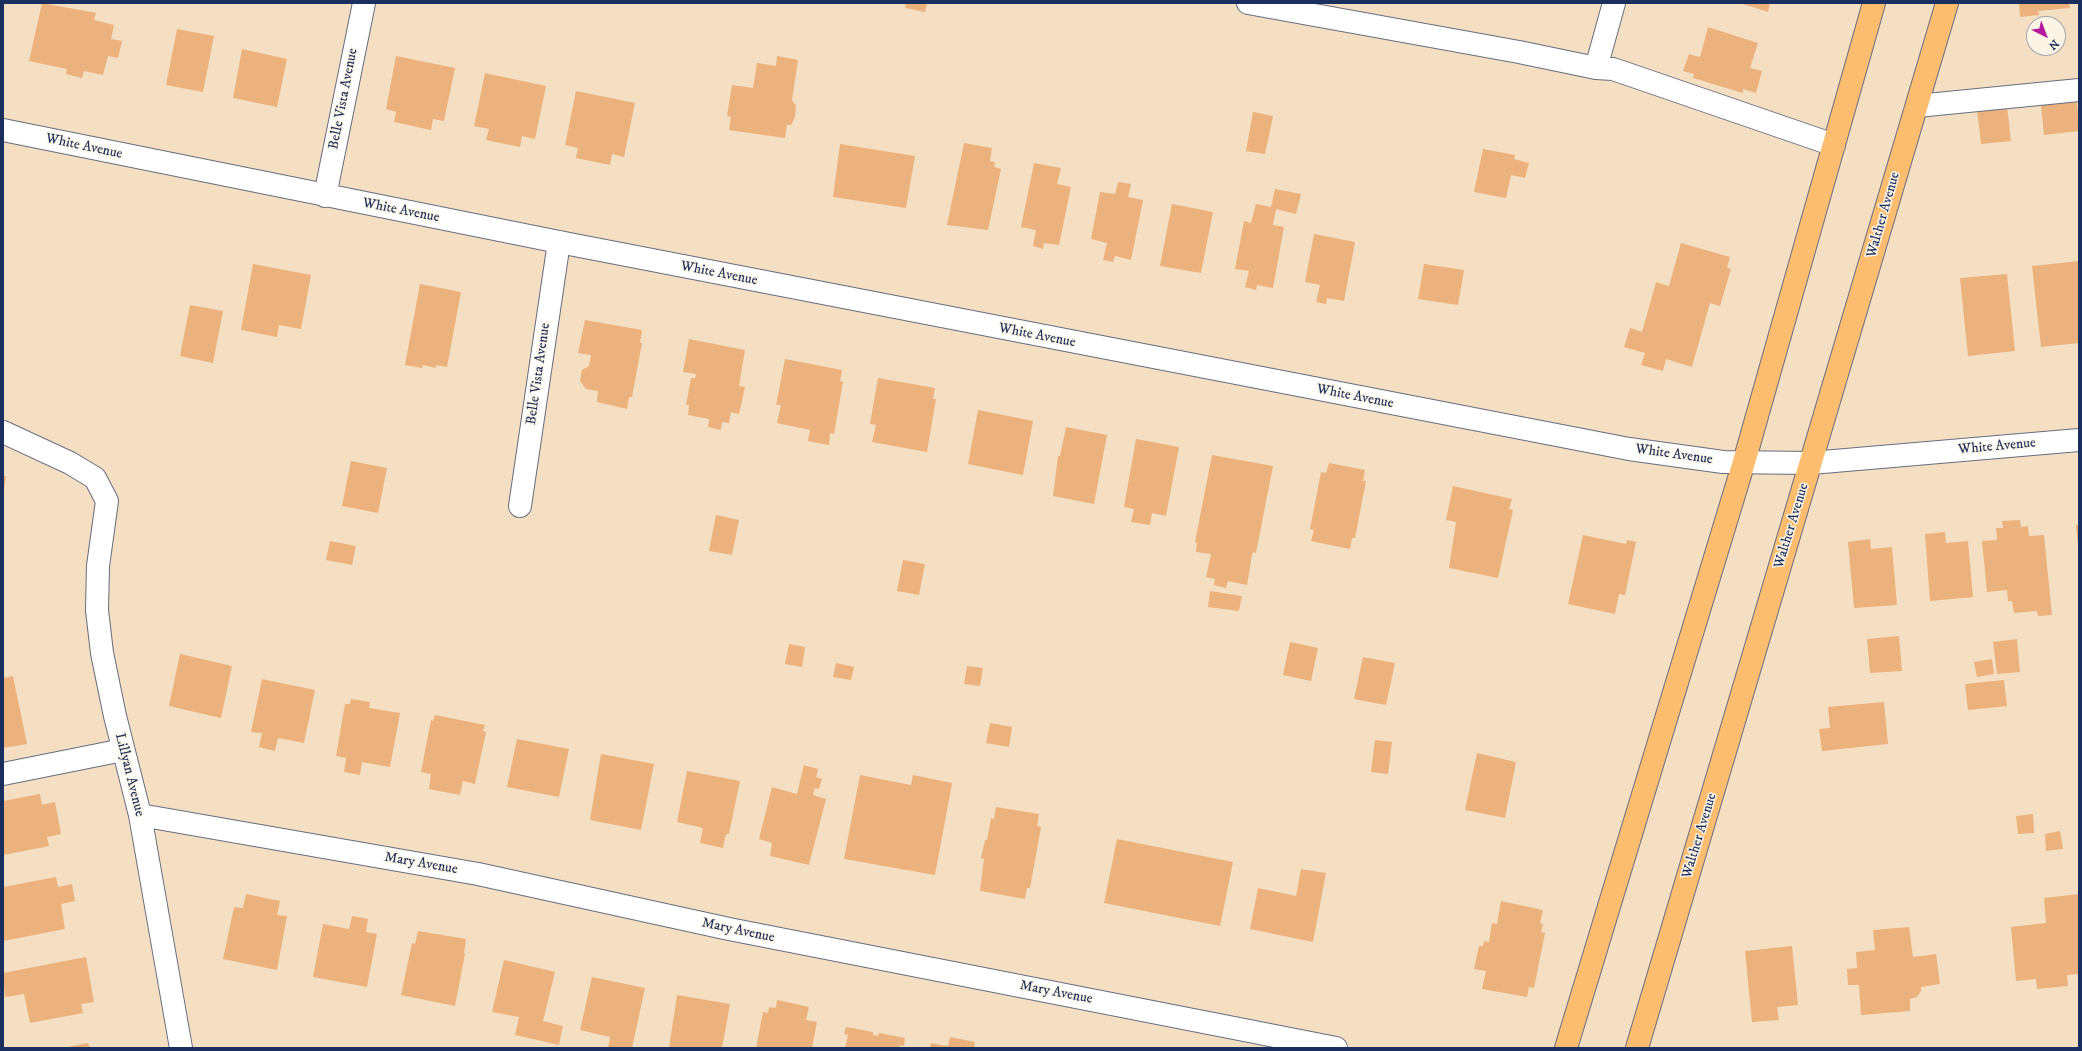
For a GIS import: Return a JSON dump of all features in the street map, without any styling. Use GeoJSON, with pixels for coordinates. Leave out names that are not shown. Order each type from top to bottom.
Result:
{"type":"FeatureCollection","features":[{"type":"Feature","properties":{"kind":"main road"},"geometry":{"type":"LineString","coordinates":[[1566,1048],[1744,462],[1874,3]]}},
{"type":"Feature","properties":{"kind":"main road","name":"Walther Avenue"},"geometry":{"type":"LineString","coordinates":[[1637,1048],[1947,3]]}},
{"type":"Feature","properties":{"kind":"street","name":"Belle Vista Avenue"},"geometry":{"type":"LineString","coordinates":[[326,196],[364,3]]}},
{"type":"Feature","properties":{"kind":"street"},"geometry":{"type":"LineString","coordinates":[[1248,3],[1519,52],[1596,68],[1613,69],[1834,145]]}},
{"type":"Feature","properties":{"kind":"street"},"geometry":{"type":"LineString","coordinates":[[1596,68],[1614,3]]}},
{"type":"Feature","properties":{"kind":"street"},"geometry":{"type":"LineString","coordinates":[[1916,106],[2079,90]]}},
{"type":"Feature","properties":{"kind":"street","name":"White Avenue"},"geometry":{"type":"LineString","coordinates":[[3,130],[559,242],[1629,449],[1723,462],[1811,463],[2079,440]]}},
{"type":"Feature","properties":{"kind":"street","name":"Belle Vista Avenue"},"geometry":{"type":"LineString","coordinates":[[520,506],[559,242]]}},
{"type":"Feature","properties":{"kind":"street","name":"Lillyan Avenue"},"geometry":{"type":"LineString","coordinates":[[3,432],[70,463],[95,478],[108,501],[98,566],[97,610],[102,653],[114,716],[140,814],[181,1048]]}},
{"type":"Feature","properties":{"kind":"street"},"geometry":{"type":"LineString","coordinates":[[3,774],[124,750]]}},
{"type":"Feature","properties":{"kind":"street","name":"Mary Avenue"},"geometry":{"type":"LineString","coordinates":[[140,814],[478,874],[729,929],[1336,1048]]}},
{"type":"Feature","properties":{"kind":"building"},"geometry":{"type":"Polygon","coordinates":[[[42,3],[96,13],[94,20],[114,25],[111,39],[122,41],[118,58],[108,56],[103,75],[84,71],[82,78],[66,74],[67,69],[29,61],[42,3]]]}},
{"type":"Feature","properties":{"kind":"building"},"geometry":{"type":"Polygon","coordinates":[[[906,3],[927,3],[925,12],[905,8],[906,3]]]}},
{"type":"Feature","properties":{"kind":"building"},"geometry":{"type":"Polygon","coordinates":[[[1740,3],[1770,3],[1768,12],[1740,3]]]}},
{"type":"Feature","properties":{"kind":"building"},"geometry":{"type":"Polygon","coordinates":[[[2019,3],[2069,3],[2070,8],[2038,11],[2039,15],[2020,17],[2019,3]]]}},
{"type":"Feature","properties":{"kind":"building"},"geometry":{"type":"Polygon","coordinates":[[[1708,27],[1758,43],[1750,68],[1762,71],[1756,93],[1743,89],[1743,93],[1693,78],[1694,74],[1683,71],[1689,54],[1700,57],[1708,27]]]}},
{"type":"Feature","properties":{"kind":"building"},"geometry":{"type":"Polygon","coordinates":[[[177,29],[214,36],[203,92],[166,85],[177,29]]]}},
{"type":"Feature","properties":{"kind":"building"},"geometry":{"type":"Polygon","coordinates":[[[242,49],[287,59],[277,107],[233,98],[242,49]]]}},
{"type":"Feature","properties":{"kind":"building"},"geometry":{"type":"Polygon","coordinates":[[[396,56],[455,68],[444,121],[433,119],[431,130],[394,122],[396,112],[386,109],[396,56]]]}},
{"type":"Feature","properties":{"kind":"building"},"geometry":{"type":"Polygon","coordinates":[[[777,56],[798,60],[792,100],[796,106],[795,117],[791,125],[787,125],[785,138],[729,130],[731,117],[727,116],[732,85],[753,88],[757,63],[776,66],[777,56]]]}},
{"type":"Feature","properties":{"kind":"building"},"geometry":{"type":"Polygon","coordinates":[[[485,73],[546,86],[535,139],[522,136],[520,147],[486,140],[489,129],[474,126],[485,73]]]}},
{"type":"Feature","properties":{"kind":"building"},"geometry":{"type":"Polygon","coordinates":[[[576,91],[635,103],[624,157],[612,154],[610,165],[576,158],[578,148],[565,145],[576,91]]]}},
{"type":"Feature","properties":{"kind":"building"},"geometry":{"type":"Polygon","coordinates":[[[2077,101],[2079,131],[2044,135],[2041,105],[2077,101]]]}},
{"type":"Feature","properties":{"kind":"building"},"geometry":{"type":"Polygon","coordinates":[[[2007,106],[2011,141],[1981,144],[1977,110],[2007,106]]]}},
{"type":"Feature","properties":{"kind":"building"},"geometry":{"type":"Polygon","coordinates":[[[1253,112],[1273,116],[1265,154],[1246,151],[1253,112]]]}},
{"type":"Feature","properties":{"kind":"building"},"geometry":{"type":"Polygon","coordinates":[[[964,143],[992,148],[990,161],[995,162],[994,167],[1001,169],[988,230],[947,225],[964,143]]]}},
{"type":"Feature","properties":{"kind":"building"},"geometry":{"type":"Polygon","coordinates":[[[840,144],[915,156],[906,208],[833,197],[840,144]]]}},
{"type":"Feature","properties":{"kind":"building"},"geometry":{"type":"Polygon","coordinates":[[[1483,149],[1515,155],[1514,159],[1529,163],[1525,178],[1511,175],[1506,198],[1474,192],[1483,149]]]}},
{"type":"Feature","properties":{"kind":"building"},"geometry":{"type":"Polygon","coordinates":[[[1034,163],[1061,168],[1057,184],[1071,187],[1059,245],[1044,243],[1043,249],[1033,246],[1036,230],[1021,227],[1034,163]]]}},
{"type":"Feature","properties":{"kind":"building"},"geometry":{"type":"Polygon","coordinates":[[[1118,182],[1131,184],[1128,197],[1143,200],[1131,260],[1115,256],[1113,262],[1103,260],[1107,243],[1091,239],[1100,192],[1115,194],[1118,182]]]}},
{"type":"Feature","properties":{"kind":"building"},"geometry":{"type":"Polygon","coordinates":[[[1275,189],[1301,194],[1296,214],[1276,209],[1273,225],[1284,227],[1273,288],[1257,285],[1256,290],[1245,287],[1249,271],[1235,269],[1244,221],[1251,223],[1256,204],[1271,207],[1275,189]]]}},
{"type":"Feature","properties":{"kind":"building"},"geometry":{"type":"Polygon","coordinates":[[[1172,204],[1213,212],[1201,273],[1160,266],[1172,204]]]}},
{"type":"Feature","properties":{"kind":"building"},"geometry":{"type":"Polygon","coordinates":[[[1314,234],[1355,242],[1344,301],[1327,298],[1326,304],[1316,302],[1320,285],[1305,282],[1314,234]]]}},
{"type":"Feature","properties":{"kind":"building"},"geometry":{"type":"Polygon","coordinates":[[[1681,243],[1730,257],[1727,268],[1731,269],[1720,306],[1710,303],[1692,367],[1666,359],[1663,371],[1641,365],[1645,353],[1624,347],[1630,328],[1642,332],[1656,282],[1669,286],[1681,243]]]}},
{"type":"Feature","properties":{"kind":"building"},"geometry":{"type":"Polygon","coordinates":[[[2079,261],[2079,343],[2041,347],[2032,266],[2079,261]]]}},
{"type":"Feature","properties":{"kind":"building"},"geometry":{"type":"Polygon","coordinates":[[[253,264],[311,275],[301,329],[279,325],[277,337],[241,330],[253,264]]]}},
{"type":"Feature","properties":{"kind":"building"},"geometry":{"type":"Polygon","coordinates":[[[1424,264],[1464,270],[1458,305],[1418,299],[1424,264]]]}},
{"type":"Feature","properties":{"kind":"building"},"geometry":{"type":"Polygon","coordinates":[[[2007,274],[2015,351],[1968,356],[1960,278],[2007,274]]]}},
{"type":"Feature","properties":{"kind":"building"},"geometry":{"type":"Polygon","coordinates":[[[420,284],[461,292],[447,367],[436,365],[436,368],[423,365],[422,368],[405,365],[420,284]]]}},
{"type":"Feature","properties":{"kind":"building"},"geometry":{"type":"Polygon","coordinates":[[[190,305],[223,311],[213,363],[180,356],[190,305]]]}},
{"type":"Feature","properties":{"kind":"building"},"geometry":{"type":"Polygon","coordinates":[[[585,320],[642,330],[640,343],[642,343],[632,397],[629,397],[627,409],[597,402],[598,391],[586,389],[580,381],[582,370],[589,366],[591,355],[578,353],[585,320]]]}},
{"type":"Feature","properties":{"kind":"building"},"geometry":{"type":"Polygon","coordinates":[[[689,339],[745,350],[739,386],[745,387],[739,414],[731,412],[729,423],[722,422],[721,430],[708,427],[709,419],[688,415],[689,405],[686,405],[691,378],[695,378],[696,374],[683,372],[689,339]]]}},
{"type":"Feature","properties":{"kind":"building"},"geometry":{"type":"Polygon","coordinates":[[[785,359],[842,370],[840,381],[843,382],[834,434],[830,433],[829,445],[808,441],[810,430],[777,423],[781,405],[776,405],[785,359]]]}},
{"type":"Feature","properties":{"kind":"building"},"geometry":{"type":"Polygon","coordinates":[[[878,378],[935,388],[933,399],[936,399],[927,452],[872,442],[876,425],[870,424],[878,378]]]}},
{"type":"Feature","properties":{"kind":"building"},"geometry":{"type":"Polygon","coordinates":[[[978,410],[1033,421],[1023,475],[968,464],[978,410]]]}},
{"type":"Feature","properties":{"kind":"building"},"geometry":{"type":"Polygon","coordinates":[[[1066,427],[1107,435],[1094,504],[1053,496],[1058,456],[1060,456],[1066,427]]]}},
{"type":"Feature","properties":{"kind":"building"},"geometry":{"type":"Polygon","coordinates":[[[1136,439],[1179,447],[1166,516],[1152,513],[1150,525],[1131,522],[1134,509],[1124,507],[1136,439]]]}},
{"type":"Feature","properties":{"kind":"building"},"geometry":{"type":"Polygon","coordinates":[[[1212,455],[1273,466],[1256,553],[1253,552],[1252,555],[1247,585],[1228,581],[1226,588],[1214,585],[1215,579],[1206,577],[1211,554],[1196,552],[1197,543],[1195,542],[1212,455]]]}},
{"type":"Feature","properties":{"kind":"building"},"geometry":{"type":"Polygon","coordinates":[[[351,461],[387,468],[378,513],[342,506],[351,461]]]}},
{"type":"Feature","properties":{"kind":"building"},"geometry":{"type":"Polygon","coordinates":[[[1329,463],[1365,470],[1363,481],[1366,481],[1355,538],[1352,538],[1350,549],[1311,541],[1314,530],[1310,529],[1321,472],[1326,473],[1329,463]]]}},
{"type":"Feature","properties":{"kind":"building"},"geometry":{"type":"Polygon","coordinates":[[[3,476],[6,476],[4,490],[3,490],[3,476]]]}},
{"type":"Feature","properties":{"kind":"building"},"geometry":{"type":"Polygon","coordinates":[[[1453,486],[1512,499],[1509,509],[1513,510],[1498,578],[1449,568],[1456,522],[1446,520],[1453,486]]]}},
{"type":"Feature","properties":{"kind":"building"},"geometry":{"type":"Polygon","coordinates":[[[716,515],[739,520],[732,555],[709,551],[716,515]]]}},
{"type":"Feature","properties":{"kind":"building"},"geometry":{"type":"Polygon","coordinates":[[[2020,520],[2021,527],[2028,526],[2029,536],[2044,535],[2052,615],[2038,616],[2037,611],[2014,613],[2012,601],[2008,601],[2007,590],[1987,592],[1982,541],[1997,540],[1996,528],[2003,528],[2002,521],[2020,520]]]}},
{"type":"Feature","properties":{"kind":"building"},"geometry":{"type":"Polygon","coordinates":[[[2076,525],[2079,525],[2079,545],[2078,545],[2076,525]]]}},
{"type":"Feature","properties":{"kind":"building"},"geometry":{"type":"Polygon","coordinates":[[[1945,532],[1946,543],[1968,541],[1973,597],[1930,601],[1925,534],[1945,532]]]}},
{"type":"Feature","properties":{"kind":"building"},"geometry":{"type":"Polygon","coordinates":[[[1583,535],[1626,544],[1627,540],[1636,542],[1625,595],[1619,594],[1615,614],[1568,604],[1583,535]]]}},
{"type":"Feature","properties":{"kind":"building"},"geometry":{"type":"Polygon","coordinates":[[[1870,539],[1871,549],[1892,547],[1897,605],[1854,608],[1848,542],[1870,539]]]}},
{"type":"Feature","properties":{"kind":"building"},"geometry":{"type":"Polygon","coordinates":[[[330,541],[356,546],[352,565],[326,560],[330,541]]]}},
{"type":"Feature","properties":{"kind":"building"},"geometry":{"type":"Polygon","coordinates":[[[903,560],[925,564],[919,595],[897,591],[903,560]]]}},
{"type":"Feature","properties":{"kind":"building"},"geometry":{"type":"Polygon","coordinates":[[[1210,591],[1242,596],[1239,611],[1208,607],[1210,591]]]}},
{"type":"Feature","properties":{"kind":"building"},"geometry":{"type":"Polygon","coordinates":[[[1899,636],[1902,671],[1870,673],[1867,639],[1899,636]]]}},
{"type":"Feature","properties":{"kind":"building"},"geometry":{"type":"Polygon","coordinates":[[[2017,639],[2020,672],[1997,674],[1993,642],[2017,639]]]}},
{"type":"Feature","properties":{"kind":"building"},"geometry":{"type":"Polygon","coordinates":[[[1290,642],[1318,648],[1311,681],[1283,675],[1290,642]]]}},
{"type":"Feature","properties":{"kind":"building"},"geometry":{"type":"Polygon","coordinates":[[[789,644],[805,647],[802,667],[785,664],[789,644]]]}},
{"type":"Feature","properties":{"kind":"building"},"geometry":{"type":"Polygon","coordinates":[[[180,654],[232,666],[221,718],[169,706],[180,654]]]}},
{"type":"Feature","properties":{"kind":"building"},"geometry":{"type":"Polygon","coordinates":[[[1363,657],[1395,663],[1386,705],[1354,699],[1363,657]]]}},
{"type":"Feature","properties":{"kind":"building"},"geometry":{"type":"Polygon","coordinates":[[[1992,659],[1994,674],[1977,677],[1974,662],[1992,659]]]}},
{"type":"Feature","properties":{"kind":"building"},"geometry":{"type":"Polygon","coordinates":[[[836,663],[854,667],[851,680],[833,677],[836,663]]]}},
{"type":"Feature","properties":{"kind":"building"},"geometry":{"type":"Polygon","coordinates":[[[967,666],[983,668],[980,686],[964,684],[967,666]]]}},
{"type":"Feature","properties":{"kind":"building"},"geometry":{"type":"Polygon","coordinates":[[[13,676],[27,744],[3,748],[3,678],[13,676]]]}},
{"type":"Feature","properties":{"kind":"building"},"geometry":{"type":"Polygon","coordinates":[[[262,679],[315,690],[304,743],[278,738],[275,751],[259,747],[262,733],[251,732],[262,679]]]}},
{"type":"Feature","properties":{"kind":"building"},"geometry":{"type":"Polygon","coordinates":[[[2004,680],[2007,706],[1968,710],[1965,684],[2004,680]]]}},
{"type":"Feature","properties":{"kind":"building"},"geometry":{"type":"Polygon","coordinates":[[[351,699],[370,702],[369,708],[400,713],[390,767],[362,762],[360,775],[344,772],[346,758],[336,756],[345,704],[350,704],[351,699]]]}},
{"type":"Feature","properties":{"kind":"building"},"geometry":{"type":"Polygon","coordinates":[[[1884,702],[1888,744],[1822,751],[1819,729],[1830,728],[1828,707],[1884,702]]]}},
{"type":"Feature","properties":{"kind":"building"},"geometry":{"type":"Polygon","coordinates":[[[435,715],[485,725],[483,731],[486,732],[475,784],[463,781],[460,795],[429,789],[431,774],[421,772],[431,720],[433,721],[435,715]]]}},
{"type":"Feature","properties":{"kind":"building"},"geometry":{"type":"Polygon","coordinates":[[[990,723],[1012,727],[1009,747],[986,743],[990,723]]]}},
{"type":"Feature","properties":{"kind":"building"},"geometry":{"type":"Polygon","coordinates":[[[517,739],[569,749],[559,797],[507,787],[517,739]]]}},
{"type":"Feature","properties":{"kind":"building"},"geometry":{"type":"Polygon","coordinates":[[[1375,740],[1392,742],[1388,774],[1371,772],[1375,740]]]}},
{"type":"Feature","properties":{"kind":"building"},"geometry":{"type":"Polygon","coordinates":[[[1477,753],[1516,762],[1505,818],[1465,810],[1477,753]]]}},
{"type":"Feature","properties":{"kind":"building"},"geometry":{"type":"Polygon","coordinates":[[[601,754],[654,764],[641,830],[590,820],[601,754]]]}},
{"type":"Feature","properties":{"kind":"building"},"geometry":{"type":"Polygon","coordinates":[[[804,765],[818,769],[816,777],[822,779],[819,789],[815,788],[813,795],[826,799],[809,865],[770,856],[772,843],[759,839],[772,787],[797,794],[804,765]]]}},
{"type":"Feature","properties":{"kind":"building"},"geometry":{"type":"Polygon","coordinates":[[[687,771],[740,781],[729,834],[726,834],[723,848],[700,843],[703,828],[677,822],[687,771]]]}},
{"type":"Feature","properties":{"kind":"building"},"geometry":{"type":"Polygon","coordinates":[[[860,775],[911,785],[913,775],[952,783],[935,875],[844,859],[860,775]]]}},
{"type":"Feature","properties":{"kind":"building"},"geometry":{"type":"Polygon","coordinates":[[[40,794],[42,805],[55,802],[61,834],[47,837],[49,846],[3,855],[3,801],[40,794]]]}},
{"type":"Feature","properties":{"kind":"building"},"geometry":{"type":"Polygon","coordinates":[[[996,807],[1039,814],[1037,826],[1041,827],[1030,888],[1027,888],[1025,899],[980,891],[984,859],[981,858],[985,840],[987,840],[991,818],[994,819],[996,807]]]}},
{"type":"Feature","properties":{"kind":"building"},"geometry":{"type":"Polygon","coordinates":[[[2033,814],[2034,833],[2018,834],[2016,816],[2033,814]]]}},
{"type":"Feature","properties":{"kind":"building"},"geometry":{"type":"Polygon","coordinates":[[[2060,831],[2063,849],[2046,851],[2045,834],[2060,831]]]}},
{"type":"Feature","properties":{"kind":"building"},"geometry":{"type":"Polygon","coordinates":[[[1117,839],[1233,862],[1220,926],[1104,903],[1117,839]]]}},
{"type":"Feature","properties":{"kind":"building"},"geometry":{"type":"Polygon","coordinates":[[[1301,869],[1326,873],[1313,942],[1250,929],[1258,888],[1296,896],[1301,869]]]}},
{"type":"Feature","properties":{"kind":"building"},"geometry":{"type":"Polygon","coordinates":[[[56,877],[58,887],[72,884],[75,901],[61,904],[65,929],[3,941],[3,887],[56,877]]]}},
{"type":"Feature","properties":{"kind":"building"},"geometry":{"type":"Polygon","coordinates":[[[246,894],[280,901],[277,915],[287,916],[277,970],[223,959],[234,907],[243,908],[246,894]]]}},
{"type":"Feature","properties":{"kind":"building"},"geometry":{"type":"Polygon","coordinates":[[[2079,894],[2079,974],[2067,975],[2068,986],[2037,989],[2036,979],[2016,981],[2011,927],[2046,923],[2044,898],[2079,894]]]}},
{"type":"Feature","properties":{"kind":"building"},"geometry":{"type":"Polygon","coordinates":[[[1501,901],[1543,910],[1540,923],[1543,924],[1541,932],[1545,933],[1534,988],[1529,987],[1527,997],[1482,989],[1486,971],[1474,969],[1479,946],[1483,946],[1484,941],[1489,942],[1492,923],[1497,924],[1501,901]]]}},
{"type":"Feature","properties":{"kind":"building"},"geometry":{"type":"Polygon","coordinates":[[[352,916],[368,919],[366,932],[377,934],[367,987],[313,977],[323,924],[349,929],[352,916]]]}},
{"type":"Feature","properties":{"kind":"building"},"geometry":{"type":"Polygon","coordinates":[[[1909,927],[1913,957],[1936,954],[1940,984],[1921,987],[1921,991],[1917,997],[1910,999],[1910,1011],[1861,1015],[1859,985],[1848,985],[1847,969],[1857,968],[1856,952],[1875,950],[1873,930],[1909,927]]]}},
{"type":"Feature","properties":{"kind":"building"},"geometry":{"type":"Polygon","coordinates":[[[418,931],[466,939],[465,954],[455,1006],[401,995],[412,943],[415,944],[418,931]]]}},
{"type":"Feature","properties":{"kind":"building"},"geometry":{"type":"Polygon","coordinates":[[[1792,946],[1798,1005],[1777,1007],[1779,1020],[1752,1022],[1745,951],[1792,946]]]}},
{"type":"Feature","properties":{"kind":"building"},"geometry":{"type":"Polygon","coordinates":[[[86,957],[94,1002],[81,1004],[83,1013],[30,1023],[24,994],[5,997],[3,973],[86,957]]]}},
{"type":"Feature","properties":{"kind":"building"},"geometry":{"type":"Polygon","coordinates":[[[504,960],[555,972],[543,1021],[563,1026],[559,1045],[515,1035],[519,1017],[492,1012],[504,960]]]}},
{"type":"Feature","properties":{"kind":"building"},"geometry":{"type":"Polygon","coordinates":[[[592,977],[645,988],[632,1048],[608,1048],[610,1037],[580,1030],[592,977]]]}},
{"type":"Feature","properties":{"kind":"building"},"geometry":{"type":"Polygon","coordinates":[[[677,995],[730,1004],[722,1048],[669,1048],[677,995]]]}},
{"type":"Feature","properties":{"kind":"building"},"geometry":{"type":"Polygon","coordinates":[[[777,1000],[809,1007],[806,1020],[817,1022],[812,1048],[756,1048],[763,1012],[768,1013],[769,1007],[776,1008],[777,1000]]]}},
{"type":"Feature","properties":{"kind":"building"},"geometry":{"type":"Polygon","coordinates":[[[846,1027],[873,1032],[873,1035],[878,1036],[879,1033],[905,1038],[904,1046],[900,1045],[899,1048],[845,1048],[848,1035],[844,1034],[846,1027]]]}},
{"type":"Feature","properties":{"kind":"building"},"geometry":{"type":"Polygon","coordinates":[[[950,1037],[975,1042],[974,1048],[930,1048],[931,1043],[948,1046],[950,1037]]]}},
{"type":"Feature","properties":{"kind":"building"},"geometry":{"type":"Polygon","coordinates":[[[88,1043],[90,1048],[68,1048],[68,1047],[88,1043]]]}}]}
